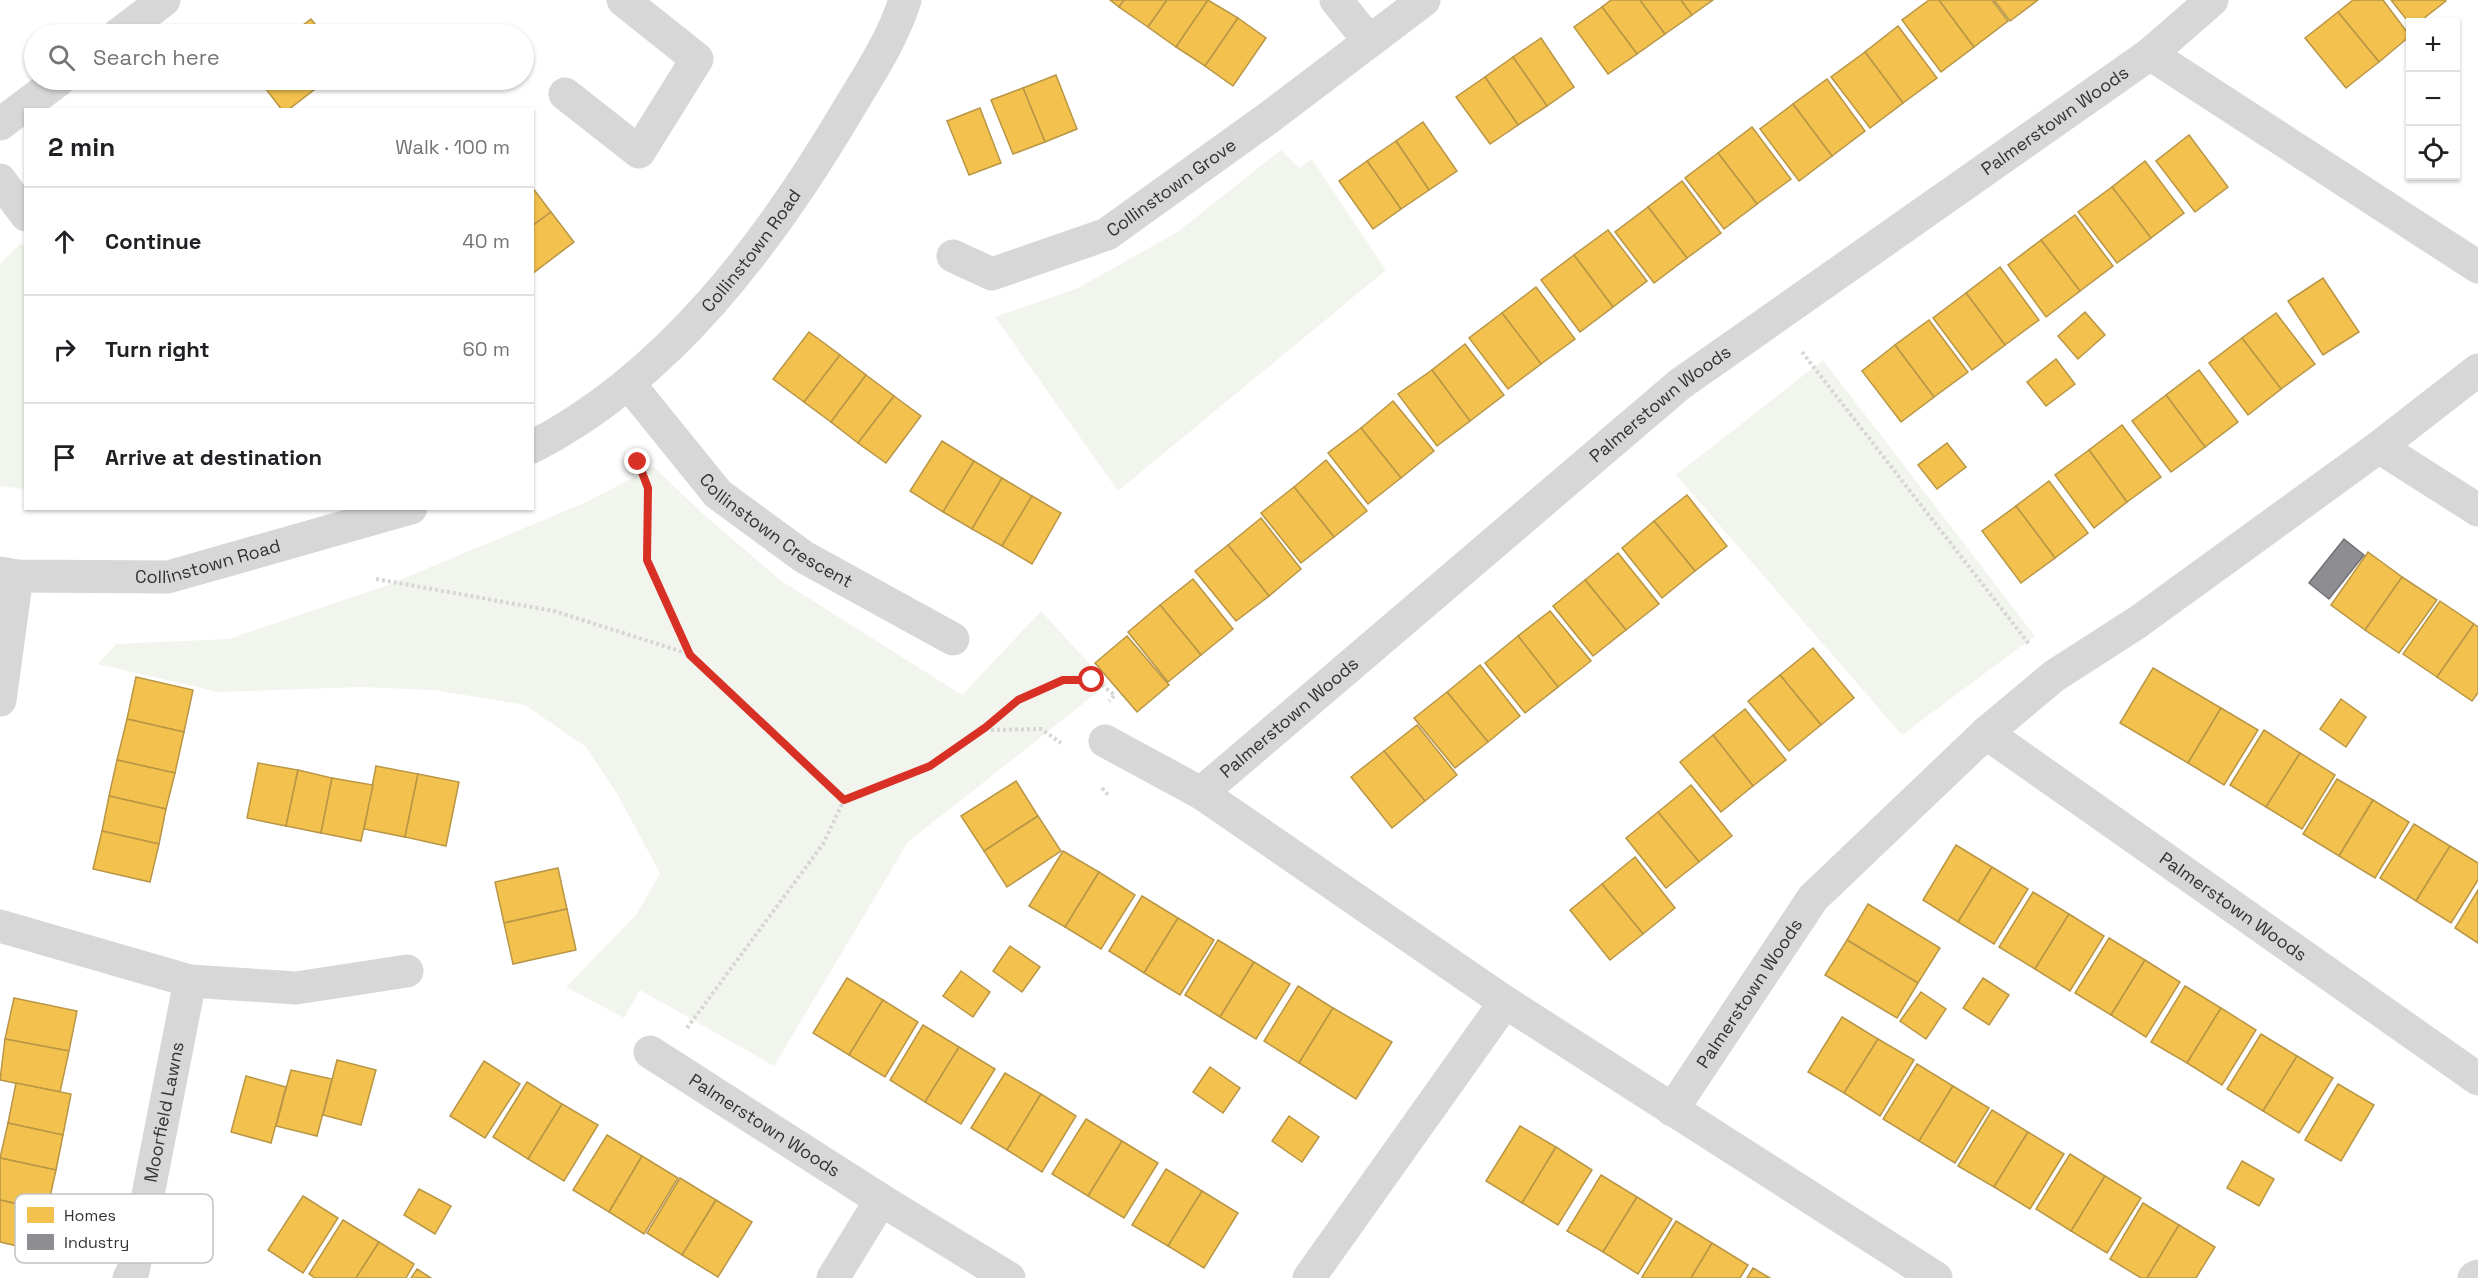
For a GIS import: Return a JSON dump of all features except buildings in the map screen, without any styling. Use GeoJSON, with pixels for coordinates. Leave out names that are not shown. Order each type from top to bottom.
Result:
{"type":"FeatureCollection","features":[{"type":"Feature","properties":{"kind":"street"},"geometry":{"type":"LineString","coordinates":[[132,24],[164,0]]}},
{"type":"Feature","properties":{"kind":"street"},"geometry":{"type":"LineString","coordinates":[[565,94],[639,152],[697,59],[623,0]]}},
{"type":"Feature","properties":{"kind":"street","name":"Collinstown Road"},"geometry":{"type":"LineString","coordinates":[[534,446],[560,433],[629,384],[719,295],[804,184],[895,31],[905,0]]}},
{"type":"Feature","properties":{"kind":"street"},"geometry":{"type":"LineString","coordinates":[[1336,0],[1369,41]]}},
{"type":"Feature","properties":{"kind":"street","name":"Collinstown Grove"},"geometry":{"type":"LineString","coordinates":[[953,256],[992,274],[1107,234],[1267,119],[1424,0]]}},
{"type":"Feature","properties":{"kind":"street","name":"Palmerstown Woods"},"geometry":{"type":"LineString","coordinates":[[1201,793],[1680,384],[2150,54],[2212,0]]}},
{"type":"Feature","properties":{"kind":"street"},"geometry":{"type":"LineString","coordinates":[[2150,54],[2478,267]]}},
{"type":"Feature","properties":{"kind":"street"},"geometry":{"type":"LineString","coordinates":[[0,124],[46,90]]}},
{"type":"Feature","properties":{"kind":"street"},"geometry":{"type":"LineString","coordinates":[[0,180],[24,212]]}},
{"type":"Feature","properties":{"kind":"street","name":"Palmerstown Woods"},"geometry":{"type":"LineString","coordinates":[[1672,1110],[1813,898],[1986,733],[2054,676],[2138,622],[2379,447],[2478,370]]}},
{"type":"Feature","properties":{"kind":"street","name":"Collinstown Crescent"},"geometry":{"type":"LineString","coordinates":[[629,384],[718,494],[804,557],[953,639]]}},
{"type":"Feature","properties":{"kind":"street"},"geometry":{"type":"LineString","coordinates":[[2379,447],[2478,510]]}},
{"type":"Feature","properties":{"kind":"street","name":"Collinstown Road"},"geometry":{"type":"LineString","coordinates":[[8,574],[168,577],[404,510]]}},
{"type":"Feature","properties":{"kind":"street"},"geometry":{"type":"LineString","coordinates":[[0,700],[8,574]]}},
{"type":"Feature","properties":{"kind":"street","name":"Palmerstown Woods"},"geometry":{"type":"LineString","coordinates":[[1986,733],[2478,1079]]}},
{"type":"Feature","properties":{"kind":"street","name":"Palmerstown Woods"},"geometry":{"type":"LineString","coordinates":[[1105,741],[1201,793],[1505,1002],[1936,1278]]}},
{"type":"Feature","properties":{"kind":"street"},"geometry":{"type":"LineString","coordinates":[[0,926],[190,981],[296,988],[407,970]]}},
{"type":"Feature","properties":{"kind":"street","name":"Moorfield Lawns"},"geometry":{"type":"LineString","coordinates":[[148,1194],[190,981]]}},
{"type":"Feature","properties":{"kind":"street"},"geometry":{"type":"LineString","coordinates":[[1309,1278],[1505,1002]]}},
{"type":"Feature","properties":{"kind":"street","name":"Palmerstown Woods"},"geometry":{"type":"LineString","coordinates":[[650,1052],[881,1200],[1009,1278]]}},
{"type":"Feature","properties":{"kind":"street"},"geometry":{"type":"LineString","coordinates":[[833,1278],[881,1200]]}},
{"type":"Feature","properties":{"kind":"street","name":"Moorfield Lawns"},"geometry":{"type":"LineString","coordinates":[[129,1278],[135,1263]]}},
{"type":"Feature","properties":{"kind":"path"},"geometry":{"type":"LineString","coordinates":[[1802,352],[2032,647]]}},
{"type":"Feature","properties":{"kind":"path"},"geometry":{"type":"LineString","coordinates":[[638,462],[648,488],[647,560],[690,655],[844,800]]}},
{"type":"Feature","properties":{"kind":"path"},"geometry":{"type":"LineString","coordinates":[[376,579],[554,611],[690,655]]}},
{"type":"Feature","properties":{"kind":"path"},"geometry":{"type":"LineString","coordinates":[[687,1028],[823,843],[844,800],[930,766],[986,727],[1018,700],[1063,680],[1092,680],[1115,695],[1106,703]]}},
{"type":"Feature","properties":{"kind":"path"},"geometry":{"type":"LineString","coordinates":[[986,727],[990,730],[1041,729],[1061,743],[1069,752]]}},
{"type":"Feature","properties":{"kind":"path"},"geometry":{"type":"LineString","coordinates":[[1061,743],[1070,735]]}},
{"type":"Feature","properties":{"kind":"path"},"geometry":{"type":"LineString","coordinates":[[1101,787],[1109,796]]}},
{"type":"Feature","properties":{"kind":"shaded area"},"geometry":{"type":"Polygon","coordinates":[[[1281,150],[1299,168],[1312,159],[1386,270],[1118,491],[995,317],[1078,288],[1176,233],[1281,150]]]}},
{"type":"Feature","properties":{"kind":"shaded area"},"geometry":{"type":"Polygon","coordinates":[[[21,243],[24,247],[24,489],[0,486],[0,264],[21,243]]]}},
{"type":"Feature","properties":{"kind":"shaded area"},"geometry":{"type":"Polygon","coordinates":[[[1823,360],[2035,636],[1902,735],[1676,475],[1823,360]]]}},
{"type":"Feature","properties":{"kind":"shaded area"},"geometry":{"type":"Polygon","coordinates":[[[654,467],[701,512],[780,580],[962,695],[1041,611],[1108,684],[908,842],[774,1066],[640,990],[624,1018],[566,987],[637,914],[660,873],[616,792],[586,747],[525,705],[434,690],[361,687],[218,692],[98,664],[116,644],[229,639],[385,586],[582,504],[654,467]]]}},
{"type":"Feature","properties":{"kind":"route"},"geometry":{"type":"LineString","coordinates":[[638,462],[648,488],[647,560],[690,655],[844,800],[930,766],[986,727],[1018,700],[1063,680],[1092,680]]}}]}
